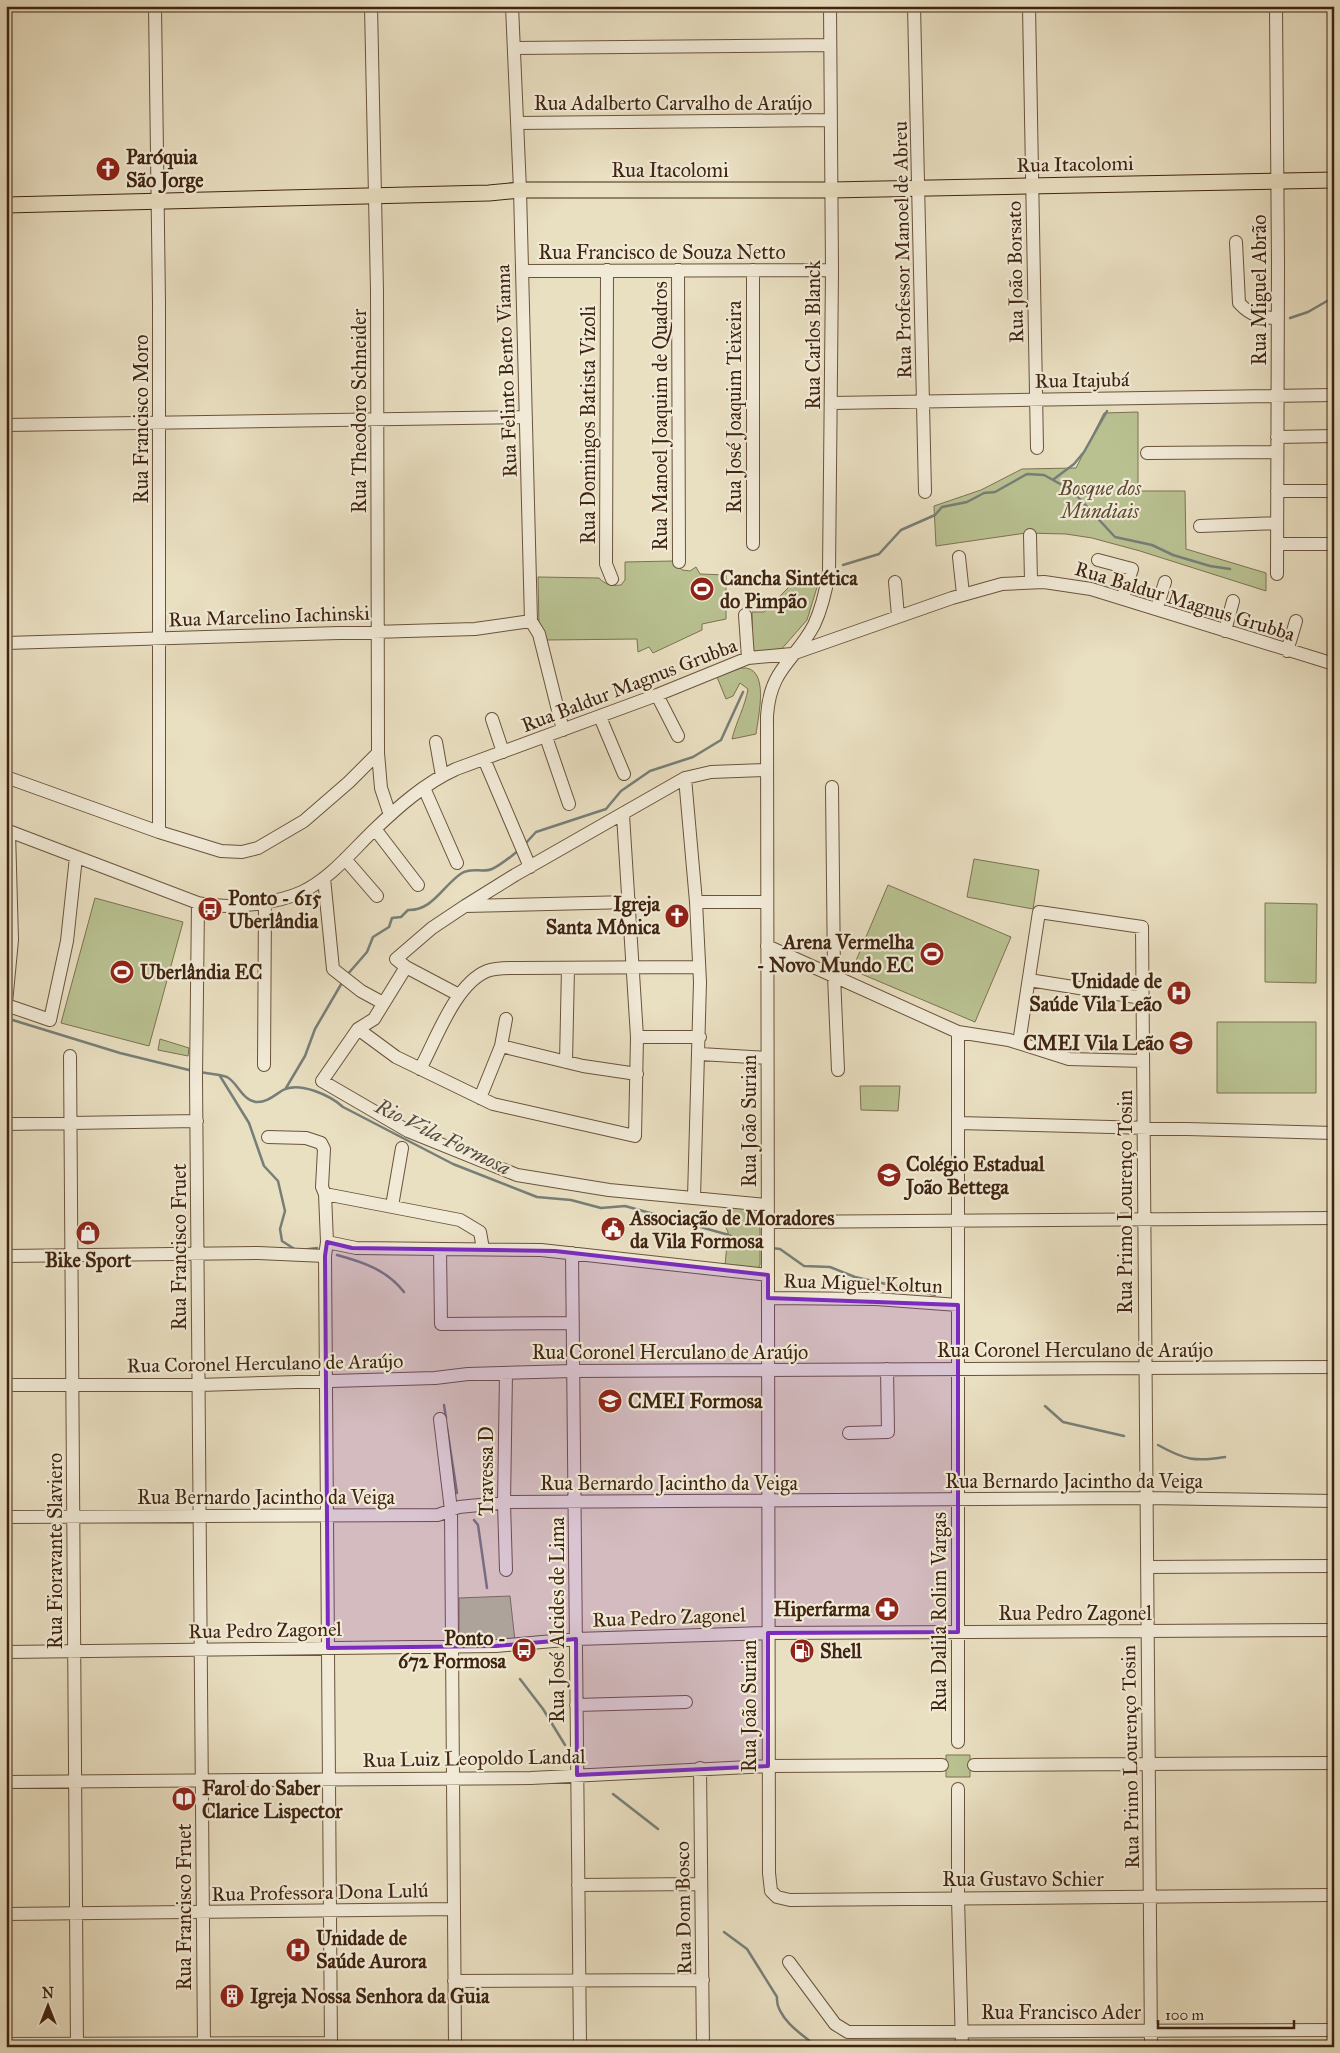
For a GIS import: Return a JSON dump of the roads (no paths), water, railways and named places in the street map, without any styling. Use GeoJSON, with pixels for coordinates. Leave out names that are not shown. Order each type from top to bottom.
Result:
{"type":"FeatureCollection","features":[{"type":"Feature","properties":{"kind":"main road","name":"Rua Itacolomi"},"geometry":{"type":"LineString","coordinates":[[6,205],[373,196],[520,190],[831,190],[1334,180]]}},
{"type":"Feature","properties":{"kind":"street","name":"Rua Francisco Moro"},"geometry":{"type":"LineString","coordinates":[[155,6],[160,422],[159,832]]}},
{"type":"Feature","properties":{"kind":"street","name":"Rua Theodoro Schneider"},"geometry":{"type":"LineString","coordinates":[[370,6],[373,196],[377,291],[380,632],[378,753],[380,784],[390,815]]}},
{"type":"Feature","properties":{"kind":"street","name":"Rua Felinto Bento Vianna"},"geometry":{"type":"LineString","coordinates":[[512,6],[520,190],[531,621],[539,634],[563,730]]}},
{"type":"Feature","properties":{"kind":"street","name":"Rua Carlos Blanck"},"geometry":{"type":"LineString","coordinates":[[792,654],[813,626],[824,599],[827,580],[832,270],[829,120],[830,6]]}},
{"type":"Feature","properties":{"kind":"street","name":"Rua Professor Manoel de Abreu"},"geometry":{"type":"LineString","coordinates":[[914,6],[920,187],[925,492]]}},
{"type":"Feature","properties":{"kind":"street","name":"Rua João Borsato"},"geometry":{"type":"LineString","coordinates":[[1029,6],[1037,448]]}},
{"type":"Feature","properties":{"kind":"street","name":"Rua Miguel Abrão"},"geometry":{"type":"LineString","coordinates":[[1276,6],[1277,574]]}},
{"type":"Feature","properties":{"kind":"street"},"geometry":{"type":"LineString","coordinates":[[514,48],[830,45]]}},
{"type":"Feature","properties":{"kind":"street","name":"Rua Adalberto Carvalho de Araújo"},"geometry":{"type":"LineString","coordinates":[[517,123],[829,120]]}},
{"type":"Feature","properties":{"kind":"street"},"geometry":{"type":"LineString","coordinates":[[1236,242],[1239,303],[1249,313],[1266,318],[1278,318]]}},
{"type":"Feature","properties":{"kind":"street","name":"Rua Domingos Batista Vizoli"},"geometry":{"type":"LineString","coordinates":[[607,270],[606,564],[612,579]]}},
{"type":"Feature","properties":{"kind":"street","name":"Rua Manoel Joaquim de Quadros"},"geometry":{"type":"LineString","coordinates":[[678,270],[679,562]]}},
{"type":"Feature","properties":{"kind":"street","name":"Rua José Joaquim Teixeira"},"geometry":{"type":"LineString","coordinates":[[753,270],[753,544]]}},
{"type":"Feature","properties":{"kind":"street","name":"Rua Francisco de Souza Netto"},"geometry":{"type":"LineString","coordinates":[[522,271],[832,270]]}},
{"type":"Feature","properties":{"kind":"street","name":"Rua Itajubá"},"geometry":{"type":"LineString","coordinates":[[831,403],[1334,396]]}},
{"type":"Feature","properties":{"kind":"street"},"geometry":{"type":"LineString","coordinates":[[6,425],[526,416]]}},
{"type":"Feature","properties":{"kind":"street"},"geometry":{"type":"LineString","coordinates":[[1277,437],[1334,436]]}},
{"type":"Feature","properties":{"kind":"street"},"geometry":{"type":"LineString","coordinates":[[1147,453],[1277,452]]}},
{"type":"Feature","properties":{"kind":"street"},"geometry":{"type":"LineString","coordinates":[[1277,491],[1334,491]]}},
{"type":"Feature","properties":{"kind":"street"},"geometry":{"type":"LineString","coordinates":[[1200,526],[1277,523]]}},
{"type":"Feature","properties":{"kind":"street"},"geometry":{"type":"LineString","coordinates":[[1030,535],[1031,582]]}},
{"type":"Feature","properties":{"kind":"street"},"geometry":{"type":"LineString","coordinates":[[1277,544],[1334,544]]}},
{"type":"Feature","properties":{"kind":"street"},"geometry":{"type":"LineString","coordinates":[[959,557],[963,594]]}},
{"type":"Feature","properties":{"kind":"street"},"geometry":{"type":"LineString","coordinates":[[1098,560],[1132,569],[1123,598]]}},
{"type":"Feature","properties":{"kind":"street"},"geometry":{"type":"LineString","coordinates":[[895,582],[898,616]]}},
{"type":"Feature","properties":{"kind":"street","name":"Rua Baldur Magnus Grubba"},"geometry":{"type":"LineString","coordinates":[[8,831],[198,903],[225,906],[265,903],[296,894],[324,878],[390,815],[442,776],[600,717],[748,658],[792,654],[963,594],[1002,584],[1031,582],[1075,586],[1123,598],[1334,664]]}},
{"type":"Feature","properties":{"kind":"street"},"geometry":{"type":"LineString","coordinates":[[1156,608],[1165,582]]}},
{"type":"Feature","properties":{"kind":"street"},"geometry":{"type":"LineString","coordinates":[[1225,631],[1233,601]]}},
{"type":"Feature","properties":{"kind":"street"},"geometry":{"type":"LineString","coordinates":[[746,615],[748,658]]}},
{"type":"Feature","properties":{"kind":"street","name":"Rua Marcelino Iachinski"},"geometry":{"type":"LineString","coordinates":[[6,643],[493,628],[531,621]]}},
{"type":"Feature","properties":{"kind":"street"},"geometry":{"type":"LineString","coordinates":[[1287,650],[1296,621]]}},
{"type":"Feature","properties":{"kind":"street","name":"Rua João Surian"},"geometry":{"type":"LineString","coordinates":[[773,1894],[769,1880],[768,1766],[768,702],[775,679],[792,654]]}},
{"type":"Feature","properties":{"kind":"street"},"geometry":{"type":"LineString","coordinates":[[657,695],[678,736]]}},
{"type":"Feature","properties":{"kind":"street"},"geometry":{"type":"LineString","coordinates":[[600,717],[624,774]]}},
{"type":"Feature","properties":{"kind":"street"},"geometry":{"type":"LineString","coordinates":[[492,719],[503,752]]}},
{"type":"Feature","properties":{"kind":"street"},"geometry":{"type":"LineString","coordinates":[[546,736],[569,804]]}},
{"type":"Feature","properties":{"kind":"street"},"geometry":{"type":"LineString","coordinates":[[436,742],[442,776]]}},
{"type":"Feature","properties":{"kind":"street"},"geometry":{"type":"LineString","coordinates":[[6,777],[159,832],[221,851],[242,852],[258,848],[304,821],[349,782],[378,753]]}},
{"type":"Feature","properties":{"kind":"street"},"geometry":{"type":"LineString","coordinates":[[484,759],[530,867]]}},
{"type":"Feature","properties":{"kind":"street"},"geometry":{"type":"LineString","coordinates":[[459,995],[396,960],[432,928],[465,906],[685,778],[710,772],[767,770]]}},
{"type":"Feature","properties":{"kind":"street"},"geometry":{"type":"LineString","coordinates":[[685,778],[696,902],[699,967],[700,1054],[694,1198]]}},
{"type":"Feature","properties":{"kind":"street"},"geometry":{"type":"LineString","coordinates":[[832,787],[834,976],[838,1070]]}},
{"type":"Feature","properties":{"kind":"street"},"geometry":{"type":"LineString","coordinates":[[424,788],[457,863]]}},
{"type":"Feature","properties":{"kind":"street"},"geometry":{"type":"LineString","coordinates":[[358,1029],[385,1050],[480,1098],[504,1107],[635,1136],[637,1037],[630,902],[623,815]]}},
{"type":"Feature","properties":{"kind":"street"},"geometry":{"type":"LineString","coordinates":[[374,829],[418,885]]}},
{"type":"Feature","properties":{"kind":"street"},"geometry":{"type":"LineString","coordinates":[[8,831],[12,940],[6,1004],[50,1020],[66,946],[76,858]]}},
{"type":"Feature","properties":{"kind":"street"},"geometry":{"type":"LineString","coordinates":[[345,859],[377,896]]}},
{"type":"Feature","properties":{"kind":"street"},"geometry":{"type":"LineString","coordinates":[[324,878],[341,975],[384,1003]]}},
{"type":"Feature","properties":{"kind":"street"},"geometry":{"type":"LineString","coordinates":[[465,906],[630,902]]}},
{"type":"Feature","properties":{"kind":"street"},"geometry":{"type":"LineString","coordinates":[[696,902],[767,902]]}},
{"type":"Feature","properties":{"kind":"street","name":"Rua Francisco Fruet"},"geometry":{"type":"LineString","coordinates":[[198,903],[197,1121],[204,2045]]}},
{"type":"Feature","properties":{"kind":"street"},"geometry":{"type":"LineString","coordinates":[[264,1065],[265,903]]}},
{"type":"Feature","properties":{"kind":"street","name":"Rua Primo Lourenço Tosin"},"geometry":{"type":"LineString","coordinates":[[1028,980],[1039,912],[1142,927],[1152,2047]]}},
{"type":"Feature","properties":{"kind":"street"},"geometry":{"type":"LineString","coordinates":[[767,946],[958,1032],[1019,1043],[1069,1059],[1143,1061]]}},
{"type":"Feature","properties":{"kind":"street"},"geometry":{"type":"LineString","coordinates":[[406,967],[371,1022],[358,1029],[322,1081],[408,1131],[502,1170],[533,1179],[570,1185],[768,1205]]}},
{"type":"Feature","properties":{"kind":"street"},"geometry":{"type":"LineString","coordinates":[[420,1069],[459,995],[474,979],[488,971],[505,968],[699,967]]}},
{"type":"Feature","properties":{"kind":"street"},"geometry":{"type":"LineString","coordinates":[[566,1062],[568,968]]}},
{"type":"Feature","properties":{"kind":"street"},"geometry":{"type":"LineString","coordinates":[[1019,1043],[1028,980],[1142,998]]}},
{"type":"Feature","properties":{"kind":"street"},"geometry":{"type":"LineString","coordinates":[[480,1098],[501,1046],[506,1019]]}},
{"type":"Feature","properties":{"kind":"street","name":"Rua Dalila Rolim Vargas"},"geometry":{"type":"LineString","coordinates":[[958,1032],[958,1742]]}},
{"type":"Feature","properties":{"kind":"street"},"geometry":{"type":"LineString","coordinates":[[637,1037],[700,1037]]}},
{"type":"Feature","properties":{"kind":"street"},"geometry":{"type":"LineString","coordinates":[[501,1046],[566,1062],[637,1074]]}},
{"type":"Feature","properties":{"kind":"street"},"geometry":{"type":"LineString","coordinates":[[700,1054],[767,1058]]}},
{"type":"Feature","properties":{"kind":"street","name":"Rua Fioravante Slaviero"},"geometry":{"type":"LineString","coordinates":[[70,1056],[77,2045]]}},
{"type":"Feature","properties":{"kind":"street"},"geometry":{"type":"LineString","coordinates":[[6,1124],[197,1121]]}},
{"type":"Feature","properties":{"kind":"street"},"geometry":{"type":"LineString","coordinates":[[958,1124],[1334,1133]]}},
{"type":"Feature","properties":{"kind":"street"},"geometry":{"type":"LineString","coordinates":[[6,2044],[331,2045],[326,1249],[325,1194],[322,1187],[324,1150],[321,1144],[306,1138],[268,1137]]}},
{"type":"Feature","properties":{"kind":"street"},"geometry":{"type":"LineString","coordinates":[[392,1206],[402,1148]]}},
{"type":"Feature","properties":{"kind":"street"},"geometry":{"type":"LineString","coordinates":[[325,1194],[442,1215],[469,1224],[480,1232],[483,1249]]}},
{"type":"Feature","properties":{"kind":"street"},"geometry":{"type":"LineString","coordinates":[[768,1222],[1334,1218]]}},
{"type":"Feature","properties":{"kind":"street"},"geometry":{"type":"LineString","coordinates":[[6,1256],[258,1253],[352,1248],[483,1249],[572,1253],[768,1275]]}},
{"type":"Feature","properties":{"kind":"street"},"geometry":{"type":"LineString","coordinates":[[440,1249],[442,1324],[573,1323]]}},
{"type":"Feature","properties":{"kind":"street","name":"Rua José Alcides de Lima"},"geometry":{"type":"LineString","coordinates":[[572,1253],[580,2047]]}},
{"type":"Feature","properties":{"kind":"street","name":"Rua Miguel Koltun"},"geometry":{"type":"LineString","coordinates":[[768,1298],[876,1299],[958,1305]]}},
{"type":"Feature","properties":{"kind":"street","name":"Rua Coronel Herculano de Araújo"},"geometry":{"type":"LineString","coordinates":[[6,1385],[199,1385],[435,1378],[574,1371],[1334,1368]]}},
{"type":"Feature","properties":{"kind":"street"},"geometry":{"type":"LineString","coordinates":[[849,1433],[888,1432],[887,1369]]}},
{"type":"Feature","properties":{"kind":"street","name":"Travessa D"},"geometry":{"type":"LineString","coordinates":[[506,1373],[504,1503],[506,1570]]}},
{"type":"Feature","properties":{"kind":"street"},"geometry":{"type":"LineString","coordinates":[[440,1419],[451,1510],[455,2047]]}},
{"type":"Feature","properties":{"kind":"street","name":"Rua Bernardo Jacintho da Veiga"},"geometry":{"type":"LineString","coordinates":[[6,1517],[438,1515],[459,1507],[504,1503],[1147,1498],[1334,1500]]}},
{"type":"Feature","properties":{"kind":"street"},"geometry":{"type":"LineString","coordinates":[[1147,1567],[1334,1566]]}},
{"type":"Feature","properties":{"kind":"street","name":"Rua Pedro Zagonel"},"geometry":{"type":"LineString","coordinates":[[6,1652],[514,1645],[576,1639],[768,1633],[1334,1630]]}},
{"type":"Feature","properties":{"kind":"street"},"geometry":{"type":"LineString","coordinates":[[576,1705],[686,1702]]}},
{"type":"Feature","properties":{"kind":"street"},"geometry":{"type":"LineString","coordinates":[[974,1765],[1334,1763]]}},
{"type":"Feature","properties":{"kind":"street","name":"Rua Luiz Leopoldo Landal"},"geometry":{"type":"LineString","coordinates":[[6,1782],[453,1779],[768,1766],[942,1765]]}},
{"type":"Feature","properties":{"kind":"street","name":"Rua Dom Bosco"},"geometry":{"type":"LineString","coordinates":[[700,1768],[703,2047]]}},
{"type":"Feature","properties":{"kind":"street"},"geometry":{"type":"LineString","coordinates":[[958,1789],[958,1898],[962,2047]]}},
{"type":"Feature","properties":{"kind":"street"},"geometry":{"type":"LineString","coordinates":[[578,1884],[701,1884]]}},
{"type":"Feature","properties":{"kind":"street","name":"Rua Gustavo Schier"},"geometry":{"type":"LineString","coordinates":[[773,1894],[790,1900],[1334,1895]]}},
{"type":"Feature","properties":{"kind":"street","name":"Rua Professora Dona Lulú"},"geometry":{"type":"LineString","coordinates":[[6,1914],[454,1909]]}},
{"type":"Feature","properties":{"kind":"street","name":"Rua Francisco Ader"},"geometry":{"type":"LineString","coordinates":[[789,1962],[835,2024],[848,2032],[1334,2030]]}},
{"type":"Feature","properties":{"kind":"street"},"geometry":{"type":"LineString","coordinates":[[454,1980],[702,1980]]}},
{"type":"Feature","properties":{"kind":"waterway"},"geometry":{"type":"LineString","coordinates":[[1290,318],[1308,312],[1334,297]]}},
{"type":"Feature","properties":{"kind":"waterway"},"geometry":{"type":"LineString","coordinates":[[1054,479],[1074,464],[1084,452],[1107,411]]}},
{"type":"Feature","properties":{"kind":"waterway"},"geometry":{"type":"LineString","coordinates":[[843,565],[879,554],[901,530],[935,515],[942,507],[967,502],[984,493],[995,492],[1027,474],[1044,475],[1062,485],[1077,496],[1115,537],[1152,545],[1173,555],[1210,566],[1230,569]]}},
{"type":"Feature","properties":{"kind":"waterway"},"geometry":{"type":"LineString","coordinates":[[525,844],[536,832],[606,809],[621,791],[650,771],[693,757],[721,740],[743,692]]}},
{"type":"Feature","properties":{"kind":"waterway"},"geometry":{"type":"LineString","coordinates":[[347,975],[367,952],[373,937],[389,927],[392,918],[401,917],[408,910],[417,909],[431,902],[462,873],[469,870],[492,869],[518,851]]}},
{"type":"Feature","properties":{"kind":"waterway"},"geometry":{"type":"LineString","coordinates":[[286,1088],[305,1056],[315,1029],[343,981]]}},
{"type":"Feature","properties":{"kind":"waterway","name":"Rio Vila Formosa"},"geometry":{"type":"LineString","coordinates":[[6,1018],[120,1053],[193,1071]]}},
{"type":"Feature","properties":{"kind":"waterway","name":"Rio Vila Formosa"},"geometry":{"type":"LineString","coordinates":[[200,1072],[227,1077],[247,1098],[256,1102],[267,1100],[290,1088],[298,1087],[315,1091],[453,1164],[537,1197],[571,1200],[601,1208],[625,1206],[729,1235],[749,1245],[763,1247]]}},
{"type":"Feature","properties":{"kind":"waterway"},"geometry":{"type":"LineString","coordinates":[[220,1076],[249,1123],[264,1166],[278,1181],[285,1211],[280,1229],[282,1241],[296,1250]]}},
{"type":"Feature","properties":{"kind":"waterway"},"geometry":{"type":"LineString","coordinates":[[301,1250],[317,1248]]}},
{"type":"Feature","properties":{"kind":"waterway","name":"Rio Vila Formosa"},"geometry":{"type":"LineString","coordinates":[[771,1248],[780,1249],[804,1266],[830,1267],[855,1277],[935,1295]]}},
{"type":"Feature","properties":{"kind":"waterway"},"geometry":{"type":"LineString","coordinates":[[337,1255],[382,1272],[404,1292]]}},
{"type":"Feature","properties":{"kind":"waterway"},"geometry":{"type":"LineString","coordinates":[[444,1405],[446,1418]]}},
{"type":"Feature","properties":{"kind":"waterway","name":"Rio Vila Formosa"},"geometry":{"type":"LineString","coordinates":[[1045,1406],[1063,1422],[1124,1436]]}},
{"type":"Feature","properties":{"kind":"waterway"},"geometry":{"type":"LineString","coordinates":[[447,1428],[457,1493]]}},
{"type":"Feature","properties":{"kind":"waterway","name":"Rio Vila Formosa"},"geometry":{"type":"LineString","coordinates":[[1158,1445],[1183,1457],[1198,1459],[1225,1457]]}},
{"type":"Feature","properties":{"kind":"waterway"},"geometry":{"type":"LineString","coordinates":[[474,1520],[478,1525],[487,1588]]}},
{"type":"Feature","properties":{"kind":"waterway"},"geometry":{"type":"LineString","coordinates":[[520,1679],[543,1709],[565,1745]]}},
{"type":"Feature","properties":{"kind":"waterway"},"geometry":{"type":"LineString","coordinates":[[613,1794],[658,1829]]}},
{"type":"Feature","properties":{"kind":"waterway"},"geometry":{"type":"LineString","coordinates":[[724,1932],[747,1949],[777,1997],[780,2012],[785,2019],[798,2032],[818,2047]]}},
{"type":"Feature","properties":{"kind":"place","name":"Paróquia São Jorge"},"geometry":{"type":"Point","coordinates":[108,169]}},
{"type":"Feature","properties":{"kind":"place","name":"Cancha Sintética do Pimpão"},"geometry":{"type":"Point","coordinates":[702,589]}},
{"type":"Feature","properties":{"kind":"place","name":"Ponto - 615 Uberlândia"},"geometry":{"type":"Point","coordinates":[210,909]}},
{"type":"Feature","properties":{"kind":"place","name":"Igreja Santa Mônica"},"geometry":{"type":"Point","coordinates":[677,916]}},
{"type":"Feature","properties":{"kind":"place","name":"Arena Vermelha - Novo Mundo EC"},"geometry":{"type":"Point","coordinates":[932,954]}},
{"type":"Feature","properties":{"kind":"place","name":"Uberlândia EC"},"geometry":{"type":"Point","coordinates":[122,972]}},
{"type":"Feature","properties":{"kind":"place","name":"Unidade de Saúde Vila Leão"},"geometry":{"type":"Point","coordinates":[1179,993]}},
{"type":"Feature","properties":{"kind":"place","name":"CMEI Vila Leão"},"geometry":{"type":"Point","coordinates":[1181,1043]}},
{"type":"Feature","properties":{"kind":"place","name":"Colégio Estadual João Bettega"},"geometry":{"type":"Point","coordinates":[889,1175]}},
{"type":"Feature","properties":{"kind":"place","name":"Associação de Moradores da Vila Formosa"},"geometry":{"type":"Point","coordinates":[613,1229]}},
{"type":"Feature","properties":{"kind":"place","name":"Bike Sport"},"geometry":{"type":"Point","coordinates":[88,1233]}},
{"type":"Feature","properties":{"kind":"place","name":"CMEI Formosa"},"geometry":{"type":"Point","coordinates":[610,1401]}},
{"type":"Feature","properties":{"kind":"place","name":"Hiperfarma"},"geometry":{"type":"Point","coordinates":[887,1609]}},
{"type":"Feature","properties":{"kind":"place","name":"Ponto - 672 Formosa"},"geometry":{"type":"Point","coordinates":[524,1650]}},
{"type":"Feature","properties":{"kind":"place","name":"Shell"},"geometry":{"type":"Point","coordinates":[802,1651]}},
{"type":"Feature","properties":{"kind":"place","name":"Farol do Saber Clarice Lispector"},"geometry":{"type":"Point","coordinates":[184,1799]}},
{"type":"Feature","properties":{"kind":"place","name":"Unidade de Saúde Aurora"},"geometry":{"type":"Point","coordinates":[298,1950]}},
{"type":"Feature","properties":{"kind":"place","name":"Igreja Nossa Senhora da Guia"},"geometry":{"type":"Point","coordinates":[232,1996]}},
{"type":"Feature","properties":{"kind":"park label","name":"Bosque dos Mundiais"},"geometry":{"type":"Point","coordinates":[1100,500]}}]}
